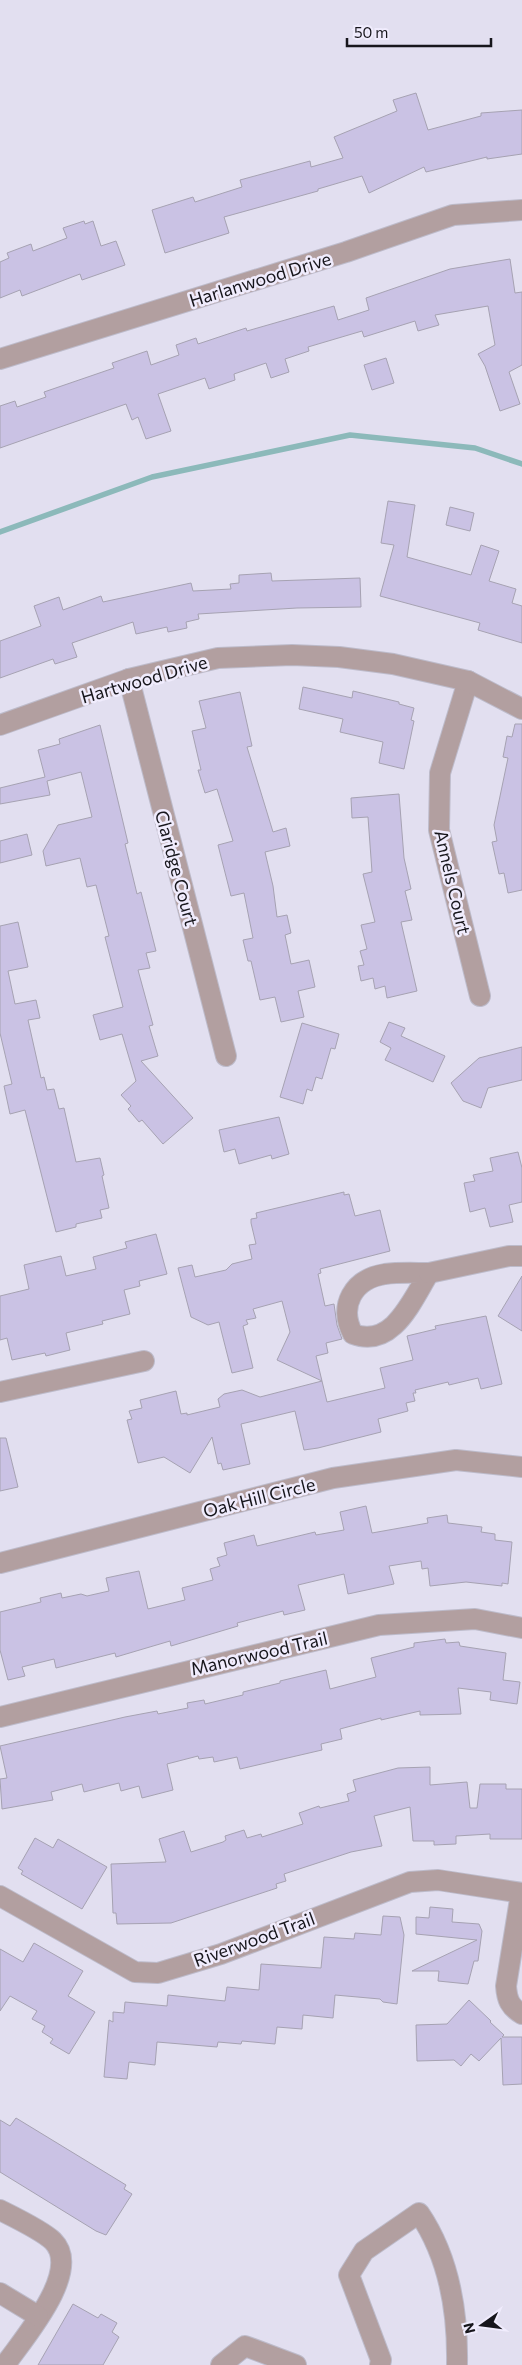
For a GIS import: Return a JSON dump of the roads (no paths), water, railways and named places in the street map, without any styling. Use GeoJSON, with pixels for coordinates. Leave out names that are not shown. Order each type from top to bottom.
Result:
{"type":"FeatureCollection","features":[{"type":"Feature","properties":{"kind":"street","name":"Harlanwood Drive"},"geometry":{"type":"LineString","coordinates":[[0,358],[346,252],[453,215],[522,210]]}},
{"type":"Feature","properties":{"kind":"street","name":"Hartwood Drive"},"geometry":{"type":"LineString","coordinates":[[0,725],[128,679],[218,658],[292,655],[340,656],[393,664],[468,681],[522,709]]}},
{"type":"Feature","properties":{"kind":"street","name":"Claridge Court"},"geometry":{"type":"LineString","coordinates":[[128,679],[226,1056]]}},
{"type":"Feature","properties":{"kind":"street","name":"Annels Court"},"geometry":{"type":"LineString","coordinates":[[468,681],[440,773],[439,830],[480,996]]}},
{"type":"Feature","properties":{"kind":"street"},"geometry":{"type":"LineString","coordinates":[[429,1273],[509,1256],[522,1256]]}},
{"type":"Feature","properties":{"kind":"street"},"geometry":{"type":"LineString","coordinates":[[0,1392],[144,1360]]}},
{"type":"Feature","properties":{"kind":"street","name":"Oak Hill Circle"},"geometry":{"type":"LineString","coordinates":[[0,1563],[334,1478],[456,1460],[522,1467]]}},
{"type":"Feature","properties":{"kind":"street","name":"Manorwood Trail"},"geometry":{"type":"LineString","coordinates":[[0,1717],[379,1625],[474,1620],[522,1628]]}},
{"type":"Feature","properties":{"kind":"street","name":"Riverwood Trail"},"geometry":{"type":"LineString","coordinates":[[0,1896],[135,1972],[158,1973],[221,1954],[410,1882],[438,1880],[522,1893]]}},
{"type":"Feature","properties":{"kind":"street"},"geometry":{"type":"LineString","coordinates":[[522,1893],[506,1986],[506,1997],[512,2007],[522,2014]]}},
{"type":"Feature","properties":{"kind":"street"},"geometry":{"type":"LineString","coordinates":[[0,2210],[53,2241],[62,2255],[61,2274],[53,2294],[5,2365]]}},
{"type":"Feature","properties":{"kind":"street"},"geometry":{"type":"LineString","coordinates":[[380,2365],[381,2360],[349,2274],[364,2251],[419,2213],[431,2232],[445,2267],[457,2329],[457,2365]]}},
{"type":"Feature","properties":{"kind":"street"},"geometry":{"type":"LineString","coordinates":[[0,2293],[38,2316]]}},
{"type":"Feature","properties":{"kind":"street"},"geometry":{"type":"LineString","coordinates":[[221,2365],[245,2346],[294,2365]]}},
{"type":"Feature","properties":{"kind":"waterway"},"geometry":{"type":"LineString","coordinates":[[0,532],[152,477],[350,435],[475,448],[522,464]]}}]}
